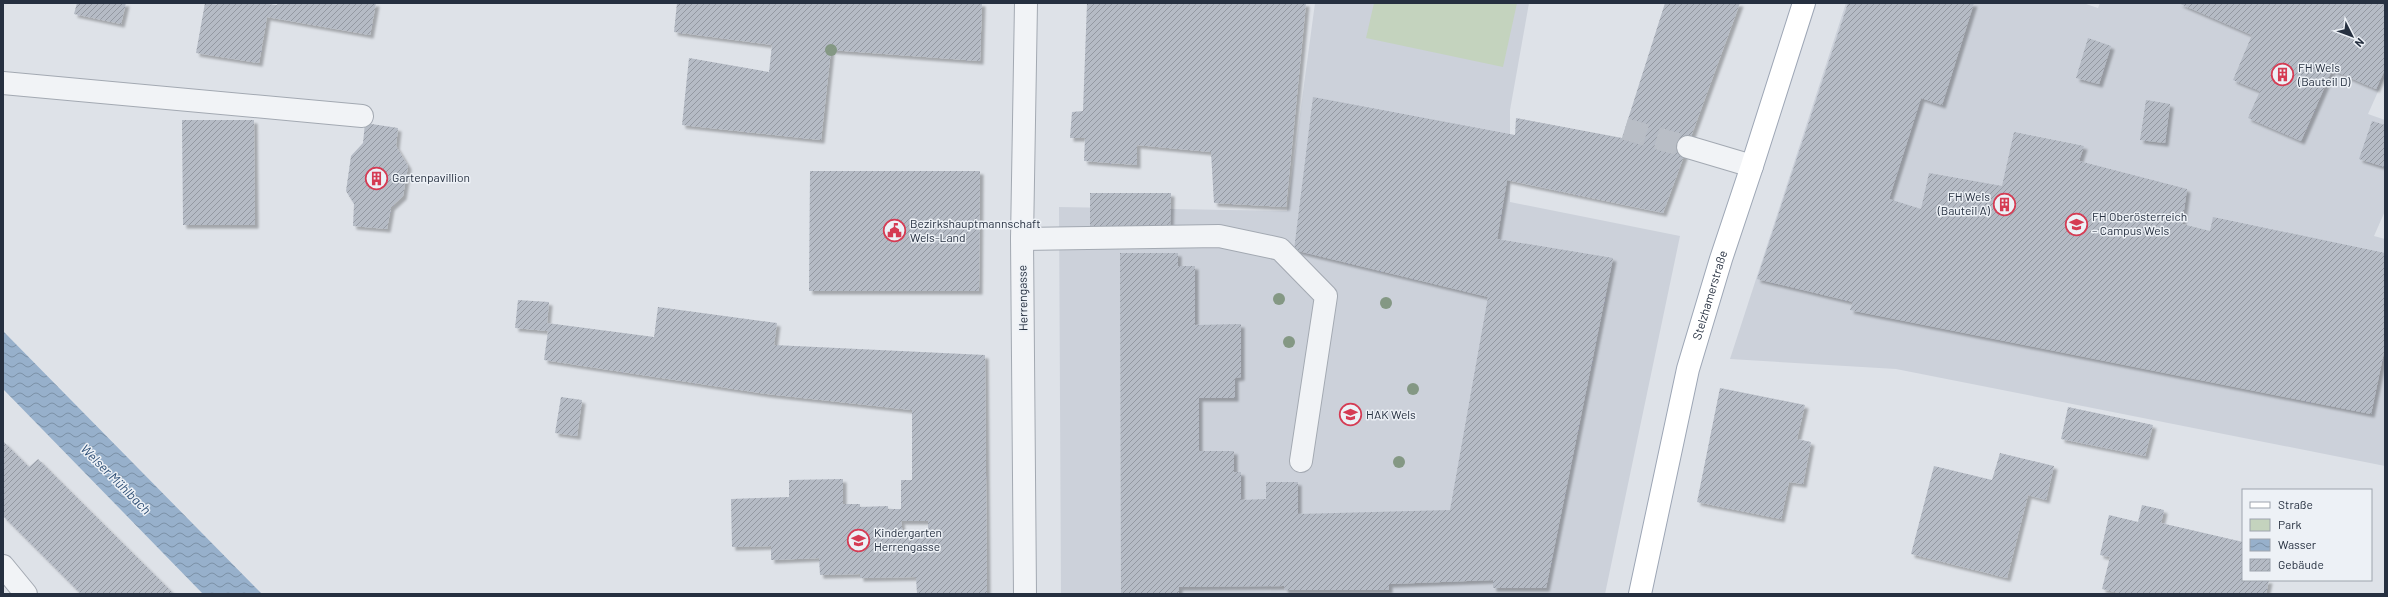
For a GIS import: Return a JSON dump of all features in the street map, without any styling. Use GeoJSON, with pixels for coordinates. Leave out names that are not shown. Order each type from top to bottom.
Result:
{"type":"FeatureCollection","features":[{"type":"Feature","properties":{"kind":"main road","name":"Stelzhamerstraße"},"geometry":{"type":"LineString","coordinates":[[1640,594],[1688,369],[1721,259],[1804,3]]}},
{"type":"Feature","properties":{"kind":"street","name":"Herrengasse"},"geometry":{"type":"LineString","coordinates":[[1025,594],[1022,239],[1026,3]]}},
{"type":"Feature","properties":{"kind":"street"},"geometry":{"type":"LineString","coordinates":[[3,83],[362,116]]}},
{"type":"Feature","properties":{"kind":"street"},"geometry":{"type":"LineString","coordinates":[[1688,147],[1752,166]]}},
{"type":"Feature","properties":{"kind":"street"},"geometry":{"type":"LineString","coordinates":[[1022,239],[1219,236],[1280,249],[1326,296],[1301,462]]}},
{"type":"Feature","properties":{"kind":"street"},"geometry":{"type":"LineString","coordinates":[[3,566],[26,594]]}},
{"type":"Feature","properties":{"kind":"shaded area","name":"HAK Wels"},"geometry":{"type":"Polygon","coordinates":[[[1315,3],[1529,3],[1510,110],[1510,202],[1680,236],[1605,594],[1061,594],[1059,207],[1287,211],[1315,3]]]}},
{"type":"Feature","properties":{"kind":"shaded area","name":"FH Oberösterreich – Campus Wels"},"geometry":{"type":"Polygon","coordinates":[[[1846,3],[2083,3],[2098,8],[2100,3],[2385,3],[2385,76],[2368,114],[2385,120],[2385,211],[2374,236],[2385,239],[2385,466],[1896,369],[1730,359],[1846,3]]]}},
{"type":"Feature","properties":{"kind":"green space"},"geometry":{"type":"Polygon","coordinates":[[[1374,3],[1517,3],[1503,67],[1366,38],[1374,3]]]}},
{"type":"Feature","properties":{"kind":"water","name":"Welser Mühlbach"},"geometry":{"type":"Polygon","coordinates":[[[3,331],[262,594],[203,594],[3,389],[3,331]]]}},
{"type":"Feature","properties":{"kind":"building"},"geometry":{"type":"Polygon","coordinates":[[[77,3],[126,3],[121,24],[74,14],[77,3]]]}},
{"type":"Feature","properties":{"kind":"building"},"geometry":{"type":"Polygon","coordinates":[[[205,3],[260,3],[277,5],[278,3],[376,3],[370,35],[267,17],[259,63],[196,53],[205,3]]]}},
{"type":"Feature","properties":{"kind":"building"},"geometry":{"type":"Polygon","coordinates":[[[677,3],[982,3],[980,61],[831,50],[821,140],[682,125],[689,58],[769,72],[772,45],[674,32],[677,3]]]}},
{"type":"Feature","properties":{"kind":"building"},"geometry":{"type":"Polygon","coordinates":[[[1087,3],[1306,3],[1286,207],[1214,203],[1211,152],[1137,145],[1137,165],[1084,161],[1085,138],[1070,138],[1072,112],[1083,111],[1087,3]]]}},
{"type":"Feature","properties":{"kind":"building"},"geometry":{"type":"Polygon","coordinates":[[[1665,3],[1740,3],[1663,213],[1507,180],[1497,239],[1613,258],[1546,588],[1493,588],[1493,580],[1389,584],[1389,590],[1285,590],[1284,586],[1179,587],[1179,594],[1121,594],[1120,253],[1178,253],[1178,266],[1195,266],[1195,325],[1241,324],[1241,377],[1235,378],[1235,398],[1199,398],[1199,451],[1234,451],[1234,472],[1241,472],[1241,500],[1266,499],[1266,482],[1298,482],[1298,514],[1450,510],[1488,297],[1294,250],[1313,97],[1515,135],[1516,118],[1622,138],[1665,3]]]}},
{"type":"Feature","properties":{"kind":"building","name":"FH Wels (Bauteil A)"},"geometry":{"type":"Polygon","coordinates":[[[1848,3],[1974,3],[1942,105],[1921,98],[1889,199],[1921,209],[1929,173],[2002,186],[2014,132],[2084,146],[2079,161],[2187,189],[2182,224],[2210,231],[2213,217],[2385,253],[2385,347],[2371,414],[1850,310],[1853,302],[1757,279],[1848,3]]]}},
{"type":"Feature","properties":{"kind":"building","name":"FH Wels (Bauteil D)"},"geometry":{"type":"Polygon","coordinates":[[[2178,3],[2385,3],[2385,69],[2376,89],[2332,70],[2301,141],[2248,118],[2260,91],[2233,80],[2252,35],[2178,3]]]}},
{"type":"Feature","properties":{"kind":"building"},"geometry":{"type":"Polygon","coordinates":[[[2088,38],[2111,46],[2099,84],[2076,78],[2088,38]]]}},
{"type":"Feature","properties":{"kind":"building"},"geometry":{"type":"Polygon","coordinates":[[[2146,100],[2170,104],[2165,143],[2140,140],[2146,100]]]}},
{"type":"Feature","properties":{"kind":"building"},"geometry":{"type":"Polygon","coordinates":[[[182,120],[254,120],[255,225],[183,225],[182,120]]]}},
{"type":"Feature","properties":{"kind":"building"},"geometry":{"type":"Polygon","coordinates":[[[2372,121],[2385,125],[2385,167],[2359,159],[2372,121]]]}},
{"type":"Feature","properties":{"kind":"building","name":"Gartenpavillion"},"geometry":{"type":"Polygon","coordinates":[[[365,123],[398,128],[396,146],[408,166],[403,196],[391,207],[387,229],[353,226],[354,204],[346,191],[351,156],[363,143],[365,123]]]}},
{"type":"Feature","properties":{"kind":"building","name":"Bezirkshauptmannschaft Wels-Land"},"geometry":{"type":"Polygon","coordinates":[[[810,171],[980,171],[979,291],[809,291],[810,171]]]}},
{"type":"Feature","properties":{"kind":"building"},"geometry":{"type":"Polygon","coordinates":[[[1090,193],[1171,193],[1170,231],[1090,233],[1090,193]]]}},
{"type":"Feature","properties":{"kind":"building"},"geometry":{"type":"Polygon","coordinates":[[[518,300],[549,302],[547,323],[654,337],[658,307],[777,323],[774,345],[985,355],[987,594],[917,594],[916,577],[860,578],[860,574],[820,575],[819,558],[771,560],[771,546],[732,547],[731,499],[789,497],[789,480],[843,479],[843,504],[860,504],[860,507],[888,506],[888,509],[901,509],[901,480],[912,480],[912,410],[767,394],[544,360],[548,331],[515,328],[518,300]],[[901,521],[903,534],[928,533],[928,521],[901,521]]]}},
{"type":"Feature","properties":{"kind":"building"},"geometry":{"type":"Polygon","coordinates":[[[1720,388],[1805,405],[1797,439],[1811,442],[1803,484],[1789,482],[1781,519],[1697,502],[1720,388]]]}},
{"type":"Feature","properties":{"kind":"building"},"geometry":{"type":"Polygon","coordinates":[[[561,397],[582,400],[577,436],[555,433],[561,397]]]}},
{"type":"Feature","properties":{"kind":"building"},"geometry":{"type":"Polygon","coordinates":[[[2068,407],[2153,425],[2145,456],[2061,439],[2068,407]]]}},
{"type":"Feature","properties":{"kind":"building"},"geometry":{"type":"Polygon","coordinates":[[[3,441],[29,467],[38,459],[174,594],[81,594],[3,516],[3,441]]]}},
{"type":"Feature","properties":{"kind":"building"},"geometry":{"type":"Polygon","coordinates":[[[2000,453],[2054,466],[2046,500],[2028,495],[2007,578],[1911,554],[1934,466],[1992,480],[2000,453]]]}},
{"type":"Feature","properties":{"kind":"building"},"geometry":{"type":"Polygon","coordinates":[[[2142,505],[2164,510],[2161,523],[2242,542],[2242,581],[2269,581],[2266,594],[2124,594],[2102,589],[2110,557],[2100,555],[2109,515],[2138,522],[2142,505]]]}},
{"type":"Feature","properties":{"kind":"tunnel"},"geometry":{"type":"LineString","coordinates":[[1625,129],[1688,147]]}},
{"type":"Feature","properties":{"kind":"place","name":"FH Wels (Bauteil D)"},"geometry":{"type":"Point","coordinates":[2283,75]}},
{"type":"Feature","properties":{"kind":"place","name":"Gartenpavillion"},"geometry":{"type":"Point","coordinates":[377,178]}},
{"type":"Feature","properties":{"kind":"place","name":"FH Wels (Bauteil A)"},"geometry":{"type":"Point","coordinates":[2005,204]}},
{"type":"Feature","properties":{"kind":"place","name":"FH Oberösterreich – Campus Wels"},"geometry":{"type":"Point","coordinates":[2077,224]}},
{"type":"Feature","properties":{"kind":"place","name":"Bezirkshauptmannschaft Wels-Land"},"geometry":{"type":"Point","coordinates":[895,231]}},
{"type":"Feature","properties":{"kind":"place","name":"HAK Wels"},"geometry":{"type":"Point","coordinates":[1351,415]}},
{"type":"Feature","properties":{"kind":"place","name":"Kindergarten Herrengasse"},"geometry":{"type":"Point","coordinates":[859,540]}}]}
